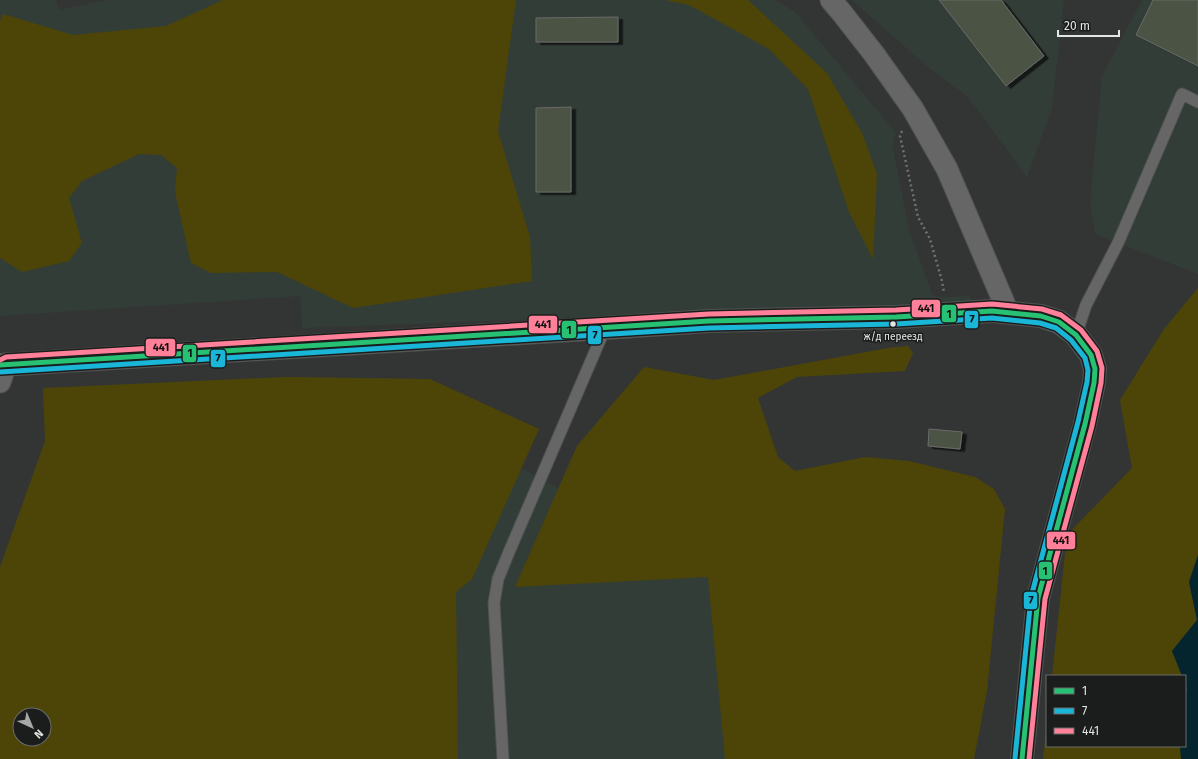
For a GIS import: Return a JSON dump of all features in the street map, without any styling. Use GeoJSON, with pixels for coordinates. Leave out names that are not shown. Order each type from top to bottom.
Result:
{"type":"FeatureCollection","features":[{"type":"Feature","properties":{"kind":"street"},"geometry":{"type":"LineString","coordinates":[[831,0],[874,54],[913,110],[947,169],[1008,312]]}},
{"type":"Feature","properties":{"kind":"street"},"geometry":{"type":"LineString","coordinates":[[2,370],[607,322],[896,318],[992,311],[1041,316],[1059,322],[1076,335],[1091,355],[1095,370],[1094,383],[1085,424],[1038,598],[1022,759]]}},
{"type":"Feature","properties":{"kind":"lane"},"geometry":{"type":"LineString","coordinates":[[1076,335],[1086,305],[1118,243],[1182,94],[1198,102]]}},
{"type":"Feature","properties":{"kind":"lane"},"geometry":{"type":"LineString","coordinates":[[503,759],[494,603],[498,579],[607,322]]}},
{"type":"Feature","properties":{"kind":"path"},"geometry":{"type":"LineString","coordinates":[[913,110],[900,136],[918,217],[930,238],[942,281],[948,315]]}},
{"type":"Feature","properties":{"kind":"shaded area"},"geometry":{"type":"Polygon","coordinates":[[[0,0],[56,0],[59,10],[107,0],[776,0],[795,12],[895,132],[893,149],[909,230],[933,296],[969,296],[975,307],[898,306],[302,328],[301,296],[0,316],[0,0]]]}},
{"type":"Feature","properties":{"kind":"shaded area"},"geometry":{"type":"Polygon","coordinates":[[[223,0],[516,0],[498,131],[530,237],[532,281],[353,308],[277,272],[211,273],[191,263],[175,192],[177,168],[161,155],[139,154],[82,181],[69,198],[82,243],[69,261],[22,272],[0,258],[0,21],[3,14],[73,35],[166,26],[223,0]]]}},
{"type":"Feature","properties":{"kind":"shaded area"},"geometry":{"type":"Polygon","coordinates":[[[665,0],[748,0],[827,73],[862,133],[877,174],[873,259],[849,212],[808,89],[769,49],[689,5],[665,0]]]}},
{"type":"Feature","properties":{"kind":"shaded area"},"geometry":{"type":"Polygon","coordinates":[[[852,0],[1064,0],[1052,108],[1027,177],[968,97],[929,68],[852,0]]]}},
{"type":"Feature","properties":{"kind":"shaded area"},"geometry":{"type":"Polygon","coordinates":[[[1142,0],[1198,0],[1198,274],[1095,234],[1090,203],[1102,76],[1142,0]]]}},
{"type":"Feature","properties":{"kind":"shaded area"},"geometry":{"type":"Polygon","coordinates":[[[1198,288],[1198,555],[1189,582],[1197,620],[1172,651],[1182,675],[1052,675],[1067,535],[1132,468],[1120,400],[1164,329],[1198,288]]]}},
{"type":"Feature","properties":{"kind":"shaded area"},"geometry":{"type":"Polygon","coordinates":[[[908,346],[913,353],[905,371],[797,377],[758,398],[778,457],[795,471],[865,457],[909,461],[975,477],[994,489],[1005,509],[987,691],[974,759],[725,759],[708,577],[515,587],[577,446],[644,367],[714,380],[888,348],[908,346]]]}},
{"type":"Feature","properties":{"kind":"shaded area"},"geometry":{"type":"Polygon","coordinates":[[[286,377],[430,379],[539,429],[521,468],[558,488],[577,446],[929,759],[0,759],[0,567],[45,441],[43,388],[286,377]]]}},
{"type":"Feature","properties":{"kind":"shaded area"},"geometry":{"type":"Polygon","coordinates":[[[286,377],[430,379],[539,429],[472,579],[456,592],[458,759],[0,759],[0,567],[45,441],[43,388],[286,377]]]}},
{"type":"Feature","properties":{"kind":"shaded area"},"geometry":{"type":"Polygon","coordinates":[[[1046,731],[1046,747],[1180,747],[1181,759],[1043,759],[1046,731]]]}},
{"type":"Feature","properties":{"kind":"water"},"geometry":{"type":"Polygon","coordinates":[[[1198,555],[1198,759],[1181,759],[1180,747],[1186,747],[1186,675],[1182,675],[1172,651],[1197,620],[1189,582],[1198,555]]]}},
{"type":"Feature","properties":{"kind":"building"},"geometry":{"type":"Polygon","coordinates":[[[939,0],[1001,0],[1044,56],[1006,86],[939,0]]]}},
{"type":"Feature","properties":{"kind":"building"},"geometry":{"type":"Polygon","coordinates":[[[1153,0],[1198,0],[1198,66],[1136,35],[1153,0]]]}},
{"type":"Feature","properties":{"kind":"building"},"geometry":{"type":"Polygon","coordinates":[[[618,17],[618,42],[536,42],[536,18],[618,17]]]}},
{"type":"Feature","properties":{"kind":"building"},"geometry":{"type":"Polygon","coordinates":[[[571,107],[571,192],[536,192],[536,108],[571,107]]]}},
{"type":"Feature","properties":{"kind":"building"},"geometry":{"type":"Polygon","coordinates":[[[929,429],[962,432],[960,449],[928,446],[929,429]]]}},
{"type":"Feature","properties":{"kind":"transit line","name":"441"},"geometry":{"type":"LineString","coordinates":[[0,360],[6,357],[709,314],[896,310],[992,304],[1042,309],[1061,315],[1081,330],[1097,351],[1102,368],[1101,383],[1092,426],[1045,599],[1029,759]]}},
{"type":"Feature","properties":{"kind":"transit line","name":"1"},"geometry":{"type":"LineString","coordinates":[[0,365],[709,321],[896,317],[992,311],[1041,316],[1059,322],[1076,335],[1091,355],[1095,369],[1094,383],[1085,424],[1038,598],[1022,759]]}},
{"type":"Feature","properties":{"kind":"transit line","name":"7"},"geometry":{"type":"LineString","coordinates":[[0,372],[709,328],[896,324],[992,318],[1040,323],[1056,328],[1071,340],[1085,358],[1088,370],[1087,382],[1078,422],[1031,597],[1015,758]]}},
{"type":"Feature","properties":{"kind":"place","name":"ж/д переезд"},"geometry":{"type":"Point","coordinates":[893,324]}}]}
